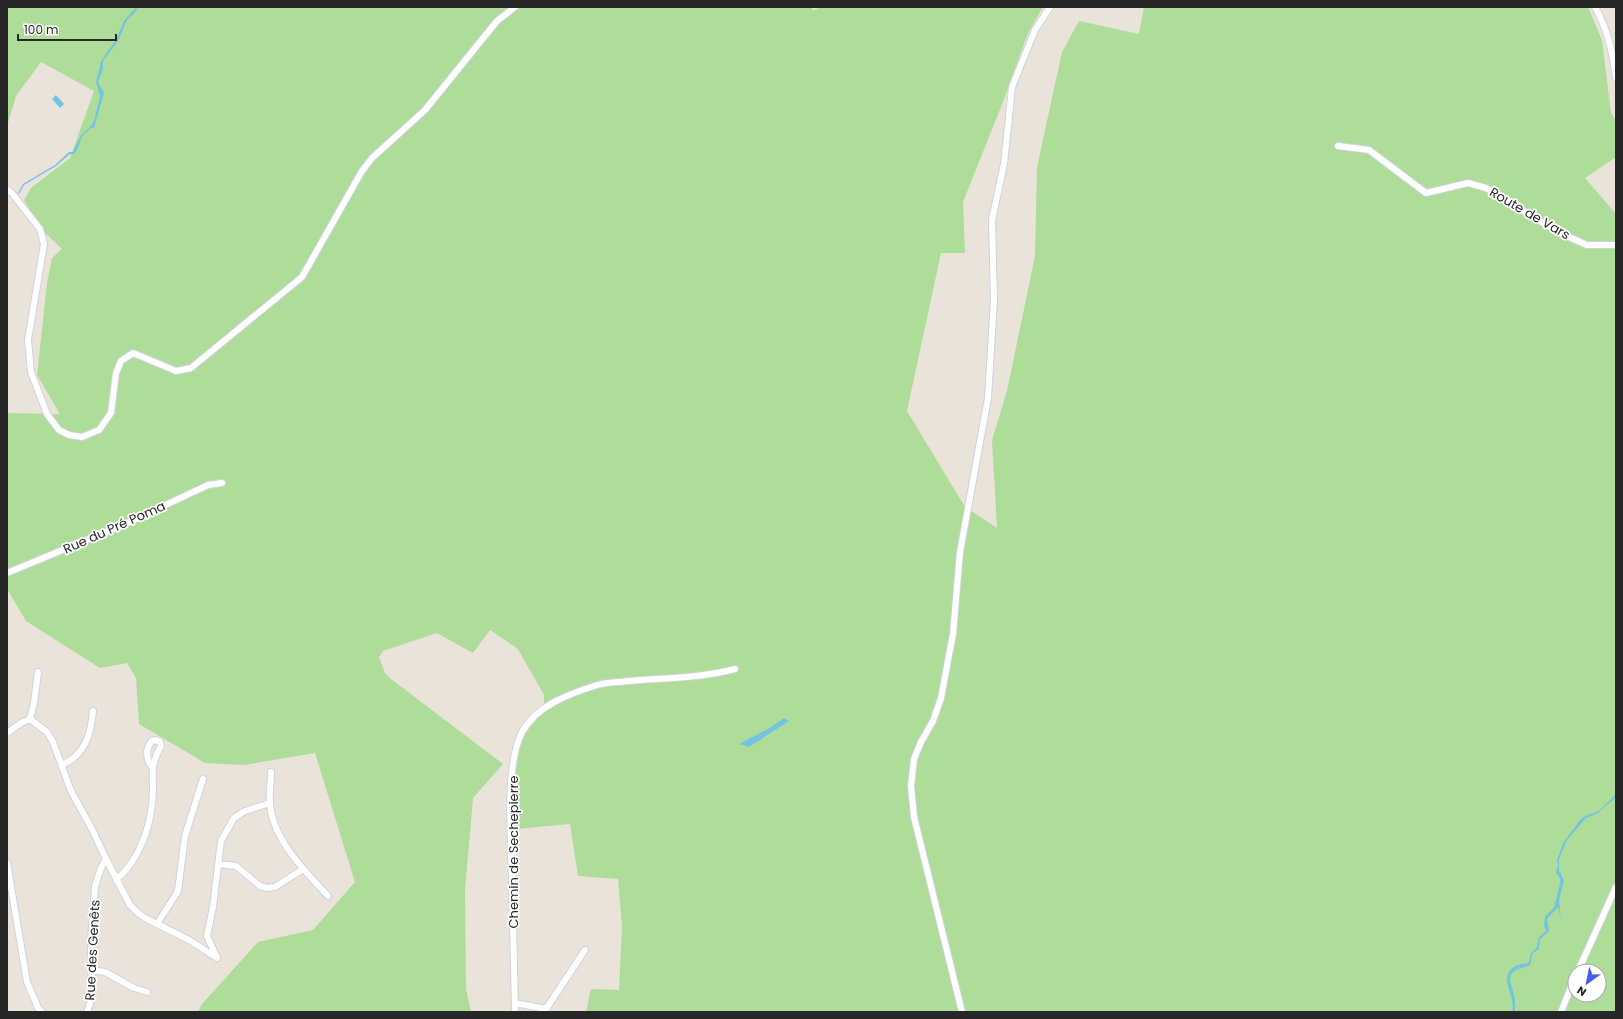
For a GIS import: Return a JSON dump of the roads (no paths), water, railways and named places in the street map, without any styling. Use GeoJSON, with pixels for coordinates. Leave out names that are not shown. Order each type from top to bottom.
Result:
{"type":"FeatureCollection","features":[{"type":"Feature","properties":{"kind":"street"},"geometry":{"type":"LineString","coordinates":[[7,190],[11,192],[40,228],[44,244],[28,340],[31,372],[47,414],[59,430],[69,435],[82,437],[99,430],[111,413],[116,372],[121,361],[133,354],[176,372],[192,368],[302,277],[362,171],[372,158],[424,110],[497,21],[515,7]]}},
{"type":"Feature","properties":{"kind":"street"},"geometry":{"type":"LineString","coordinates":[[962,1012],[914,817],[911,786],[914,759],[921,742],[933,721],[941,698],[953,634],[960,552],[988,398],[994,300],[992,220],[1004,164],[1012,87],[1035,30],[1050,7]]}},
{"type":"Feature","properties":{"kind":"street"},"geometry":{"type":"LineString","coordinates":[[1595,7],[1601,17],[1613,54],[1616,78]]}},
{"type":"Feature","properties":{"kind":"street","name":"Route de Vars"},"geometry":{"type":"LineString","coordinates":[[1338,146],[1369,150],[1426,193],[1468,183],[1486,188],[1558,232],[1587,245],[1616,246]]}},
{"type":"Feature","properties":{"kind":"street","name":"Rue du Pré Poma"},"geometry":{"type":"LineString","coordinates":[[7,573],[123,525],[208,485],[222,483]]}},
{"type":"Feature","properties":{"kind":"street","name":"Chemin de Sechepierre"},"geometry":{"type":"LineString","coordinates":[[516,1012],[510,823],[512,766],[517,746],[523,732],[534,716],[547,706],[564,697],[599,685],[715,675],[735,669]]}},
{"type":"Feature","properties":{"kind":"street"},"geometry":{"type":"LineString","coordinates":[[30,719],[38,672]]}},
{"type":"Feature","properties":{"kind":"street"},"geometry":{"type":"LineString","coordinates":[[62,766],[79,754],[88,740],[93,711]]}},
{"type":"Feature","properties":{"kind":"street"},"geometry":{"type":"LineString","coordinates":[[7,733],[21,723],[30,719]]}},
{"type":"Feature","properties":{"kind":"street"},"geometry":{"type":"LineString","coordinates":[[30,719],[47,732],[53,742],[74,799],[92,829],[116,880],[134,908],[145,918],[189,940],[217,958],[207,936],[213,907],[221,841],[234,818],[245,811],[270,804]]}},
{"type":"Feature","properties":{"kind":"street"},"geometry":{"type":"LineString","coordinates":[[116,880],[130,865],[143,840],[150,818],[153,792],[152,767]]}},
{"type":"Feature","properties":{"kind":"street"},"geometry":{"type":"LineString","coordinates":[[271,772],[270,804],[272,819],[284,845],[303,869],[328,896]]}},
{"type":"Feature","properties":{"kind":"street"},"geometry":{"type":"LineString","coordinates":[[157,924],[178,891],[186,836],[203,778]]}},
{"type":"Feature","properties":{"kind":"street","name":"Rue des Genêts"},"geometry":{"type":"LineString","coordinates":[[87,1012],[92,996],[91,941],[95,886],[101,868],[106,859]]}},
{"type":"Feature","properties":{"kind":"street"},"geometry":{"type":"LineString","coordinates":[[7,863],[27,982],[39,1011]]}},
{"type":"Feature","properties":{"kind":"street"},"geometry":{"type":"LineString","coordinates":[[218,864],[236,866],[260,886],[267,888],[275,887],[303,869]]}},
{"type":"Feature","properties":{"kind":"street"},"geometry":{"type":"LineString","coordinates":[[1582,963],[1616,887]]}},
{"type":"Feature","properties":{"kind":"street"},"geometry":{"type":"LineString","coordinates":[[515,1003],[546,1009],[585,950]]}},
{"type":"Feature","properties":{"kind":"street"},"geometry":{"type":"LineString","coordinates":[[91,970],[105,972],[134,988],[147,992]]}},
{"type":"Feature","properties":{"kind":"street"},"geometry":{"type":"LineString","coordinates":[[1561,1012],[1567,997]]}},
{"type":"Feature","properties":{"kind":"water"},"geometry":{"type":"Polygon","coordinates":[[[136,7],[138,7],[127,20],[118,41],[103,61],[103,69],[98,82],[104,93],[94,128],[91,128],[82,136],[78,148],[74,154],[70,154],[56,166],[24,185],[19,194],[18,193],[23,184],[55,165],[69,152],[73,152],[81,135],[94,121],[100,96],[96,82],[101,62],[116,40],[124,21],[136,7]]]}},
{"type":"Feature","properties":{"kind":"water"},"geometry":{"type":"Polygon","coordinates":[[[56,95],[64,104],[60,108],[52,99],[56,95]]]}},
{"type":"Feature","properties":{"kind":"water"},"geometry":{"type":"Polygon","coordinates":[[[784,718],[789,721],[749,747],[739,744],[768,729],[784,718]]]}},
{"type":"Feature","properties":{"kind":"water"},"geometry":{"type":"Polygon","coordinates":[[[1616,794],[1616,797],[1598,813],[1586,818],[1567,840],[1559,859],[1559,870],[1564,881],[1559,900],[1561,923],[1559,909],[1557,908],[1547,919],[1549,931],[1540,939],[1539,949],[1533,953],[1530,965],[1516,970],[1511,974],[1510,980],[1515,999],[1515,1012],[1512,1012],[1513,1006],[1507,977],[1509,972],[1514,967],[1529,962],[1531,953],[1537,947],[1539,937],[1546,931],[1544,925],[1545,917],[1554,907],[1560,884],[1560,879],[1556,872],[1558,865],[1557,860],[1563,843],[1581,819],[1600,810],[1616,794]]]}}]}
